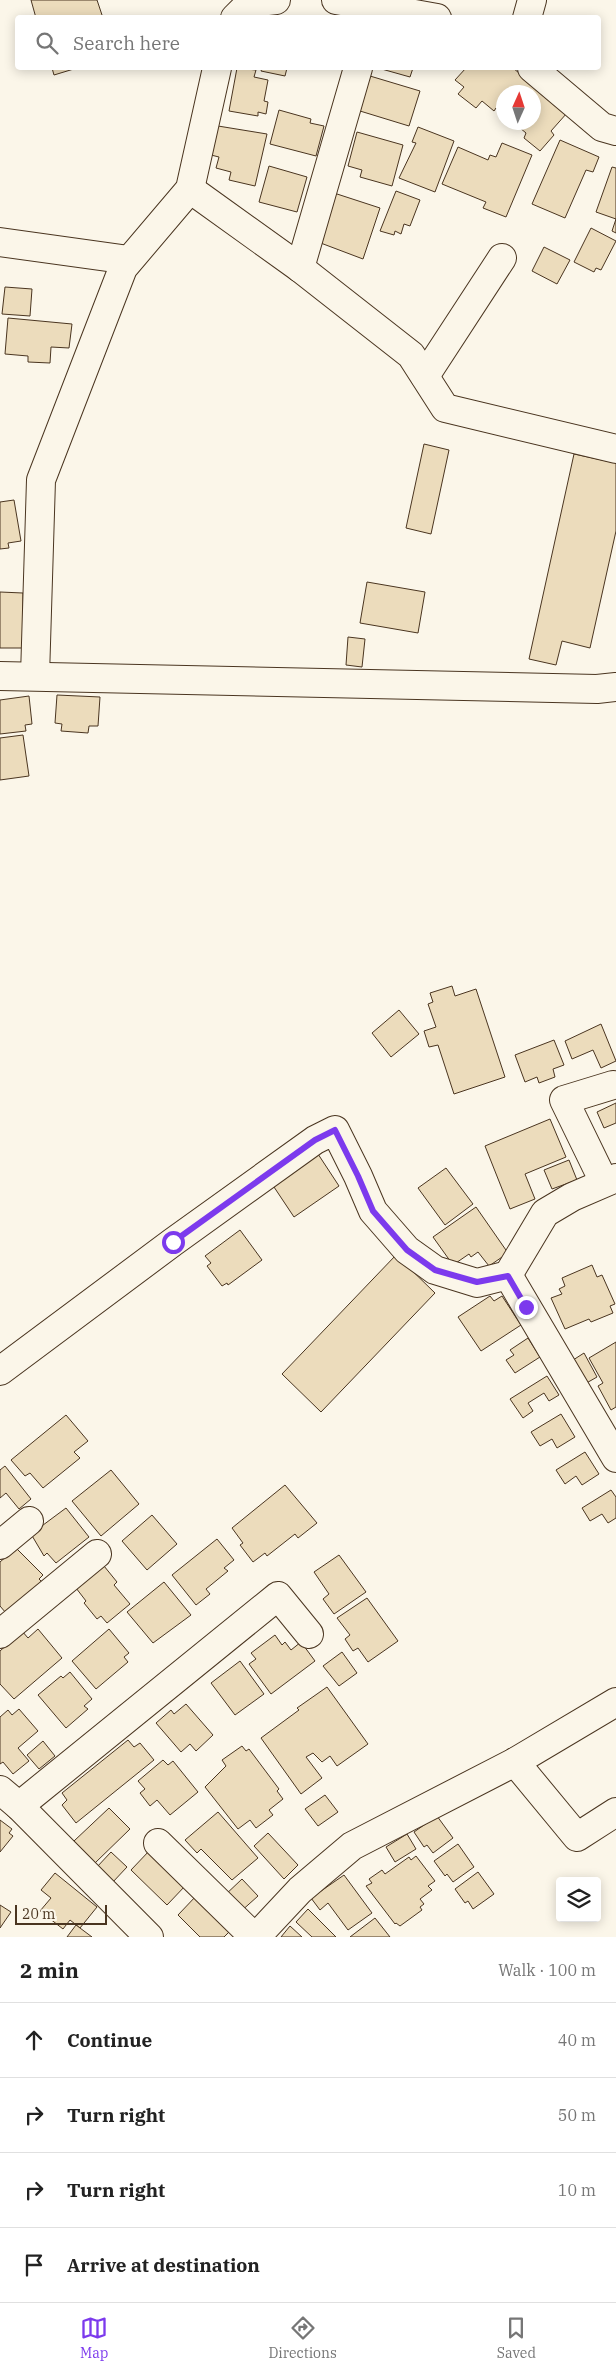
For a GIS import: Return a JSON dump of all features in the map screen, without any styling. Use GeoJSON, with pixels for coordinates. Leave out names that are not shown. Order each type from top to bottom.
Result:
{"type":"FeatureCollection","features":[{"type":"Feature","properties":{"kind":"street"},"geometry":{"type":"LineString","coordinates":[[244,7],[276,0]]}},
{"type":"Feature","properties":{"kind":"street"},"geometry":{"type":"LineString","coordinates":[[336,0],[374,12],[406,15]]}},
{"type":"Feature","properties":{"kind":"street"},"geometry":{"type":"LineString","coordinates":[[528,15],[532,0]]}},
{"type":"Feature","properties":{"kind":"street"},"geometry":{"type":"LineString","coordinates":[[35,676],[41,480],[123,268],[190,190],[217,70]]}},
{"type":"Feature","properties":{"kind":"street"},"geometry":{"type":"LineString","coordinates":[[300,268],[357,70]]}},
{"type":"Feature","properties":{"kind":"street"},"geometry":{"type":"LineString","coordinates":[[534,70],[602,127],[616,131]]}},
{"type":"Feature","properties":{"kind":"street"},"geometry":{"type":"LineString","coordinates":[[190,190],[300,268],[411,355],[445,408],[616,449]]}},
{"type":"Feature","properties":{"kind":"street"},"geometry":{"type":"LineString","coordinates":[[0,242],[129,260]]}},
{"type":"Feature","properties":{"kind":"street"},"geometry":{"type":"LineString","coordinates":[[425,376],[502,258]]}},
{"type":"Feature","properties":{"kind":"street"},"geometry":{"type":"LineString","coordinates":[[0,676],[587,689],[616,687]]}},
{"type":"Feature","properties":{"kind":"street"},"geometry":{"type":"LineString","coordinates":[[0,1371],[173,1242],[315,1140],[335,1130],[373,1211],[407,1250],[435,1270],[477,1282],[508,1276],[545,1213],[572,1197],[610,1180],[564,1100],[613,1085]]}},
{"type":"Feature","properties":{"kind":"street"},"geometry":{"type":"LineString","coordinates":[[508,1276],[616,1458]]}},
{"type":"Feature","properties":{"kind":"street"},"geometry":{"type":"LineString","coordinates":[[0,1545],[30,1521]]}},
{"type":"Feature","properties":{"kind":"street"},"geometry":{"type":"LineString","coordinates":[[0,1634],[97,1554]]}},
{"type":"Feature","properties":{"kind":"street"},"geometry":{"type":"LineString","coordinates":[[140,1934],[9,1798],[278,1596],[309,1634]]}},
{"type":"Feature","properties":{"kind":"street"},"geometry":{"type":"LineString","coordinates":[[158,1843],[255,1937],[300,1890],[352,1846],[515,1762],[616,1702]]}},
{"type":"Feature","properties":{"kind":"street"},"geometry":{"type":"LineString","coordinates":[[515,1762],[578,1837],[616,1812]]}},
{"type":"Feature","properties":{"kind":"building"},"geometry":{"type":"Polygon","coordinates":[[[31,0],[97,0],[102,15],[35,15],[31,0]]]}},
{"type":"Feature","properties":{"kind":"building"},"geometry":{"type":"Polygon","coordinates":[[[53,70],[70,70],[54,75],[53,70]]]}},
{"type":"Feature","properties":{"kind":"building"},"geometry":{"type":"Polygon","coordinates":[[[237,70],[256,70],[254,77],[268,80],[264,101],[268,102],[266,114],[258,112],[258,116],[229,111],[237,70]]]}},
{"type":"Feature","properties":{"kind":"building"},"geometry":{"type":"Polygon","coordinates":[[[261,70],[286,70],[285,76],[261,70]]]}},
{"type":"Feature","properties":{"kind":"building"},"geometry":{"type":"Polygon","coordinates":[[[385,70],[412,70],[410,77],[385,70]]]}},
{"type":"Feature","properties":{"kind":"building"},"geometry":{"type":"Polygon","coordinates":[[[464,70],[515,70],[533,85],[496,85],[496,108],[494,111],[482,101],[476,108],[458,94],[464,87],[455,80],[464,70]]]}},
{"type":"Feature","properties":{"kind":"building"},"geometry":{"type":"Polygon","coordinates":[[[370,76],[420,91],[409,126],[360,111],[370,76]]]}},
{"type":"Feature","properties":{"kind":"building"},"geometry":{"type":"Polygon","coordinates":[[[541,91],[567,113],[551,131],[554,135],[540,151],[524,138],[526,133],[522,130],[541,130],[541,91]]]}},
{"type":"Feature","properties":{"kind":"building"},"geometry":{"type":"Polygon","coordinates":[[[279,110],[311,119],[310,123],[324,126],[316,156],[270,144],[279,110]]]}},
{"type":"Feature","properties":{"kind":"building"},"geometry":{"type":"Polygon","coordinates":[[[218,126],[267,134],[255,186],[229,180],[231,172],[216,168],[219,157],[211,155],[218,126]]]}},
{"type":"Feature","properties":{"kind":"building"},"geometry":{"type":"Polygon","coordinates":[[[418,127],[454,141],[435,192],[399,178],[416,143],[412,142],[418,127]]]}},
{"type":"Feature","properties":{"kind":"building"},"geometry":{"type":"Polygon","coordinates":[[[357,132],[403,145],[392,186],[360,177],[362,170],[348,166],[357,132]]]}},
{"type":"Feature","properties":{"kind":"building"},"geometry":{"type":"Polygon","coordinates":[[[560,140],[599,157],[593,172],[586,170],[565,218],[532,204],[560,140]]]}},
{"type":"Feature","properties":{"kind":"building"},"geometry":{"type":"Polygon","coordinates":[[[502,143],[532,155],[506,217],[483,208],[486,202],[442,184],[458,147],[488,160],[490,155],[496,157],[502,143]]]}},
{"type":"Feature","properties":{"kind":"building"},"geometry":{"type":"Polygon","coordinates":[[[269,166],[307,177],[297,212],[259,202],[269,166]]]}},
{"type":"Feature","properties":{"kind":"building"},"geometry":{"type":"Polygon","coordinates":[[[612,167],[616,168],[616,219],[596,212],[612,167]]]}},
{"type":"Feature","properties":{"kind":"building"},"geometry":{"type":"Polygon","coordinates":[[[396,191],[420,200],[410,226],[404,224],[401,234],[395,231],[394,235],[380,231],[396,191]]]}},
{"type":"Feature","properties":{"kind":"building"},"geometry":{"type":"Polygon","coordinates":[[[334,193],[380,208],[363,259],[318,242],[334,193]]]}},
{"type":"Feature","properties":{"kind":"building"},"geometry":{"type":"Polygon","coordinates":[[[616,219],[616,233],[612,231],[616,219]]]}},
{"type":"Feature","properties":{"kind":"building"},"geometry":{"type":"Polygon","coordinates":[[[591,228],[616,241],[601,270],[596,268],[594,272],[574,262],[591,228]]]}},
{"type":"Feature","properties":{"kind":"building"},"geometry":{"type":"Polygon","coordinates":[[[544,247],[570,260],[557,284],[532,271],[544,247]]]}},
{"type":"Feature","properties":{"kind":"building"},"geometry":{"type":"Polygon","coordinates":[[[5,287],[32,289],[30,316],[2,314],[5,287]]]}},
{"type":"Feature","properties":{"kind":"building"},"geometry":{"type":"Polygon","coordinates":[[[8,318],[72,324],[69,348],[51,347],[50,363],[28,362],[28,356],[5,354],[8,318]]]}},
{"type":"Feature","properties":{"kind":"building"},"geometry":{"type":"Polygon","coordinates":[[[424,444],[449,450],[431,534],[406,528],[424,444]]]}},
{"type":"Feature","properties":{"kind":"building"},"geometry":{"type":"Polygon","coordinates":[[[574,454],[616,463],[616,531],[590,648],[562,641],[556,665],[529,659],[574,454]]]}},
{"type":"Feature","properties":{"kind":"building"},"geometry":{"type":"Polygon","coordinates":[[[14,500],[21,541],[8,543],[9,548],[0,549],[0,502],[14,500]]]}},
{"type":"Feature","properties":{"kind":"building"},"geometry":{"type":"Polygon","coordinates":[[[367,582],[425,592],[418,633],[360,623],[367,582]]]}},
{"type":"Feature","properties":{"kind":"building"},"geometry":{"type":"Polygon","coordinates":[[[0,592],[23,593],[23,648],[0,648],[0,592]]]}},
{"type":"Feature","properties":{"kind":"building"},"geometry":{"type":"Polygon","coordinates":[[[348,637],[365,639],[362,667],[346,665],[348,637]]]}},
{"type":"Feature","properties":{"kind":"building"},"geometry":{"type":"Polygon","coordinates":[[[57,695],[100,697],[98,726],[89,726],[88,733],[61,731],[62,724],[55,723],[57,695]]]}},
{"type":"Feature","properties":{"kind":"building"},"geometry":{"type":"Polygon","coordinates":[[[29,696],[32,724],[25,725],[26,731],[0,734],[0,700],[29,696]]]}},
{"type":"Feature","properties":{"kind":"building"},"geometry":{"type":"Polygon","coordinates":[[[23,735],[29,776],[0,780],[0,738],[23,735]]]}},
{"type":"Feature","properties":{"kind":"building"},"geometry":{"type":"Polygon","coordinates":[[[452,986],[455,996],[476,989],[505,1077],[454,1094],[438,1045],[429,1047],[424,1031],[436,1027],[428,1004],[433,1002],[430,993],[452,986]]]}},
{"type":"Feature","properties":{"kind":"building"},"geometry":{"type":"Polygon","coordinates":[[[399,1010],[419,1034],[391,1057],[372,1033],[399,1010]]]}},
{"type":"Feature","properties":{"kind":"building"},"geometry":{"type":"Polygon","coordinates":[[[601,1024],[616,1061],[601,1068],[593,1050],[572,1059],[565,1041],[601,1024]]]}},
{"type":"Feature","properties":{"kind":"building"},"geometry":{"type":"Polygon","coordinates":[[[554,1040],[564,1065],[553,1069],[555,1077],[539,1083],[537,1077],[525,1082],[515,1055],[554,1040]]]}},
{"type":"Feature","properties":{"kind":"building"},"geometry":{"type":"Polygon","coordinates":[[[616,1103],[616,1123],[604,1128],[597,1112],[616,1103]]]}},
{"type":"Feature","properties":{"kind":"building"},"geometry":{"type":"Polygon","coordinates":[[[550,1119],[566,1157],[525,1174],[535,1199],[510,1209],[485,1146],[550,1119]]]}},
{"type":"Feature","properties":{"kind":"building"},"geometry":{"type":"Polygon","coordinates":[[[318,1154],[339,1186],[294,1217],[272,1184],[318,1154]]]}},
{"type":"Feature","properties":{"kind":"building"},"geometry":{"type":"Polygon","coordinates":[[[569,1160],[577,1180],[552,1189],[544,1170],[569,1160]]]}},
{"type":"Feature","properties":{"kind":"building"},"geometry":{"type":"Polygon","coordinates":[[[446,1168],[473,1204],[445,1225],[418,1188],[446,1168]]]}},
{"type":"Feature","properties":{"kind":"building"},"geometry":{"type":"Polygon","coordinates":[[[476,1207],[508,1253],[489,1266],[478,1252],[471,1257],[469,1254],[453,1265],[433,1237],[476,1207]]]}},
{"type":"Feature","properties":{"kind":"building"},"geometry":{"type":"Polygon","coordinates":[[[240,1230],[262,1260],[228,1285],[227,1283],[222,1286],[207,1266],[211,1263],[205,1256],[240,1230]]]}},
{"type":"Feature","properties":{"kind":"building"},"geometry":{"type":"Polygon","coordinates":[[[396,1255],[435,1293],[321,1412],[282,1374],[396,1255]]]}},
{"type":"Feature","properties":{"kind":"building"},"geometry":{"type":"Polygon","coordinates":[[[592,1265],[597,1277],[602,1275],[615,1304],[610,1306],[613,1313],[591,1322],[589,1319],[565,1329],[551,1298],[562,1294],[559,1289],[565,1286],[562,1278],[592,1265]]]}},
{"type":"Feature","properties":{"kind":"building"},"geometry":{"type":"Polygon","coordinates":[[[490,1296],[494,1301],[502,1296],[521,1325],[481,1351],[458,1317],[490,1296]]]}},
{"type":"Feature","properties":{"kind":"building"},"geometry":{"type":"Polygon","coordinates":[[[528,1338],[540,1357],[515,1373],[506,1360],[514,1355],[510,1350],[528,1338]]]}},
{"type":"Feature","properties":{"kind":"building"},"geometry":{"type":"Polygon","coordinates":[[[616,1342],[616,1407],[611,1410],[598,1386],[603,1383],[589,1358],[616,1342]]]}},
{"type":"Feature","properties":{"kind":"building"},"geometry":{"type":"Polygon","coordinates":[[[584,1353],[597,1377],[583,1385],[570,1362],[584,1353]]]}},
{"type":"Feature","properties":{"kind":"building"},"geometry":{"type":"Polygon","coordinates":[[[547,1376],[559,1395],[549,1401],[544,1393],[528,1403],[533,1411],[523,1418],[510,1399],[547,1376]]]}},
{"type":"Feature","properties":{"kind":"building"},"geometry":{"type":"Polygon","coordinates":[[[561,1414],[575,1437],[557,1448],[552,1439],[540,1446],[531,1432],[561,1414]]]}},
{"type":"Feature","properties":{"kind":"building"},"geometry":{"type":"Polygon","coordinates":[[[66,1415],[88,1441],[74,1452],[80,1458],[43,1488],[30,1473],[25,1476],[11,1460],[66,1415]]]}},
{"type":"Feature","properties":{"kind":"building"},"geometry":{"type":"Polygon","coordinates":[[[585,1452],[599,1474],[582,1485],[576,1476],[565,1484],[556,1470],[585,1452]]]}},
{"type":"Feature","properties":{"kind":"building"},"geometry":{"type":"Polygon","coordinates":[[[5,1466],[31,1499],[19,1509],[6,1493],[0,1498],[0,1470],[5,1466]]]}},
{"type":"Feature","properties":{"kind":"building"},"geometry":{"type":"Polygon","coordinates":[[[111,1470],[139,1504],[101,1536],[72,1501],[111,1470]]]}},
{"type":"Feature","properties":{"kind":"building"},"geometry":{"type":"Polygon","coordinates":[[[285,1485],[317,1523],[298,1538],[295,1534],[267,1556],[265,1553],[253,1562],[240,1545],[243,1543],[232,1528],[285,1485]]]}},
{"type":"Feature","properties":{"kind":"building"},"geometry":{"type":"Polygon","coordinates":[[[611,1490],[616,1497],[616,1518],[608,1523],[602,1514],[590,1521],[582,1508],[611,1490]]]}},
{"type":"Feature","properties":{"kind":"building"},"geometry":{"type":"Polygon","coordinates":[[[66,1508],[89,1537],[56,1563],[47,1553],[44,1556],[31,1534],[66,1508]]]}},
{"type":"Feature","properties":{"kind":"building"},"geometry":{"type":"Polygon","coordinates":[[[152,1515],[177,1544],[147,1570],[122,1541],[152,1515]]]}},
{"type":"Feature","properties":{"kind":"building"},"geometry":{"type":"Polygon","coordinates":[[[217,1539],[234,1560],[224,1568],[228,1571],[206,1589],[210,1594],[196,1605],[172,1575],[217,1539]]]}},
{"type":"Feature","properties":{"kind":"building"},"geometry":{"type":"Polygon","coordinates":[[[16,1548],[43,1575],[39,1579],[43,1583],[6,1613],[0,1606],[0,1562],[16,1548]]]}},
{"type":"Feature","properties":{"kind":"building"},"geometry":{"type":"Polygon","coordinates":[[[339,1555],[366,1592],[334,1614],[323,1599],[329,1594],[314,1572],[339,1555]]]}},
{"type":"Feature","properties":{"kind":"building"},"geometry":{"type":"Polygon","coordinates":[[[104,1566],[117,1582],[114,1585],[130,1604],[107,1623],[101,1616],[97,1619],[84,1603],[86,1601],[76,1588],[104,1566]]]}},
{"type":"Feature","properties":{"kind":"building"},"geometry":{"type":"Polygon","coordinates":[[[164,1582],[191,1615],[153,1643],[127,1612],[164,1582]]]}},
{"type":"Feature","properties":{"kind":"building"},"geometry":{"type":"Polygon","coordinates":[[[367,1598],[398,1641],[368,1662],[358,1648],[353,1651],[345,1639],[350,1635],[337,1618],[367,1598]]]}},
{"type":"Feature","properties":{"kind":"building"},"geometry":{"type":"Polygon","coordinates":[[[38,1629],[62,1658],[14,1699],[0,1684],[0,1651],[22,1631],[28,1638],[38,1629]]]}},
{"type":"Feature","properties":{"kind":"building"},"geometry":{"type":"Polygon","coordinates":[[[109,1629],[129,1653],[124,1657],[128,1662],[96,1689],[72,1661],[109,1629]]]}},
{"type":"Feature","properties":{"kind":"building"},"geometry":{"type":"Polygon","coordinates":[[[275,1635],[282,1645],[285,1642],[291,1650],[301,1642],[315,1661],[271,1694],[249,1664],[256,1659],[251,1653],[275,1635]]]}},
{"type":"Feature","properties":{"kind":"building"},"geometry":{"type":"Polygon","coordinates":[[[342,1652],[357,1673],[339,1686],[323,1666],[342,1652]]]}},
{"type":"Feature","properties":{"kind":"building"},"geometry":{"type":"Polygon","coordinates":[[[240,1661],[264,1694],[235,1715],[211,1683],[240,1661]]]}},
{"type":"Feature","properties":{"kind":"building"},"geometry":{"type":"Polygon","coordinates":[[[70,1672],[92,1699],[84,1706],[88,1709],[66,1728],[38,1695],[61,1676],[63,1678],[70,1672]]]}},
{"type":"Feature","properties":{"kind":"building"},"geometry":{"type":"Polygon","coordinates":[[[327,1687],[368,1744],[337,1766],[330,1756],[322,1762],[313,1753],[306,1757],[322,1778],[301,1794],[261,1738],[299,1710],[297,1708],[327,1687]]]}},
{"type":"Feature","properties":{"kind":"building"},"geometry":{"type":"Polygon","coordinates":[[[186,1704],[213,1735],[196,1751],[190,1744],[181,1752],[156,1723],[171,1710],[174,1714],[186,1704]]]}},
{"type":"Feature","properties":{"kind":"building"},"geometry":{"type":"Polygon","coordinates":[[[19,1709],[38,1731],[18,1748],[29,1761],[13,1774],[3,1762],[0,1764],[0,1717],[8,1710],[12,1715],[19,1709]]]}},
{"type":"Feature","properties":{"kind":"building"},"geometry":{"type":"Polygon","coordinates":[[[128,1740],[134,1747],[140,1743],[154,1760],[76,1823],[62,1805],[67,1800],[62,1793],[128,1740]]]}},
{"type":"Feature","properties":{"kind":"building"},"geometry":{"type":"Polygon","coordinates":[[[43,1741],[55,1756],[39,1769],[27,1755],[43,1741]]]}},
{"type":"Feature","properties":{"kind":"building"},"geometry":{"type":"Polygon","coordinates":[[[242,1746],[246,1751],[249,1749],[279,1789],[277,1791],[283,1799],[269,1810],[273,1815],[256,1828],[250,1820],[238,1829],[205,1787],[226,1766],[222,1760],[242,1746]]]}},
{"type":"Feature","properties":{"kind":"building"},"geometry":{"type":"Polygon","coordinates":[[[163,1760],[168,1765],[173,1761],[198,1792],[170,1815],[157,1800],[150,1806],[140,1793],[145,1789],[138,1781],[163,1760]]]}},
{"type":"Feature","properties":{"kind":"building"},"geometry":{"type":"Polygon","coordinates":[[[325,1795],[338,1812],[318,1826],[305,1809],[325,1795]]]}},
{"type":"Feature","properties":{"kind":"building"},"geometry":{"type":"Polygon","coordinates":[[[109,1808],[130,1829],[95,1863],[74,1841],[109,1808]]]}},
{"type":"Feature","properties":{"kind":"building"},"geometry":{"type":"Polygon","coordinates":[[[218,1812],[258,1858],[232,1880],[201,1849],[197,1853],[185,1840],[218,1812]]]}},
{"type":"Feature","properties":{"kind":"building"},"geometry":{"type":"Polygon","coordinates":[[[437,1816],[453,1838],[433,1853],[427,1845],[424,1847],[414,1832],[437,1816]]]}},
{"type":"Feature","properties":{"kind":"building"},"geometry":{"type":"Polygon","coordinates":[[[0,1820],[12,1829],[9,1833],[13,1836],[0,1852],[0,1820]]]}},
{"type":"Feature","properties":{"kind":"building"},"geometry":{"type":"Polygon","coordinates":[[[268,1833],[298,1865],[284,1879],[254,1846],[268,1833]]]}},
{"type":"Feature","properties":{"kind":"building"},"geometry":{"type":"Polygon","coordinates":[[[407,1834],[416,1849],[395,1862],[386,1847],[407,1834]]]}},
{"type":"Feature","properties":{"kind":"building"},"geometry":{"type":"Polygon","coordinates":[[[458,1844],[474,1867],[453,1882],[447,1874],[445,1876],[434,1861],[458,1844]]]}},
{"type":"Feature","properties":{"kind":"building"},"geometry":{"type":"Polygon","coordinates":[[[150,1850],[186,1885],[167,1905],[131,1870],[150,1850]]]}},
{"type":"Feature","properties":{"kind":"building"},"geometry":{"type":"Polygon","coordinates":[[[111,1852],[127,1867],[112,1883],[96,1868],[111,1852]]]}},
{"type":"Feature","properties":{"kind":"building"},"geometry":{"type":"Polygon","coordinates":[[[416,1856],[435,1881],[428,1886],[432,1890],[420,1899],[424,1904],[420,1907],[422,1910],[400,1926],[395,1924],[366,1886],[372,1883],[369,1879],[382,1870],[385,1874],[409,1857],[411,1860],[416,1856]]]}},
{"type":"Feature","properties":{"kind":"building"},"geometry":{"type":"Polygon","coordinates":[[[478,1872],[494,1894],[473,1909],[468,1901],[465,1903],[455,1889],[478,1872]]]}},
{"type":"Feature","properties":{"kind":"building"},"geometry":{"type":"Polygon","coordinates":[[[55,1873],[97,1907],[80,1928],[70,1920],[63,1929],[40,1911],[51,1898],[41,1890],[55,1873]]]}},
{"type":"Feature","properties":{"kind":"building"},"geometry":{"type":"Polygon","coordinates":[[[344,1875],[372,1913],[348,1930],[328,1903],[320,1910],[311,1898],[344,1875]]]}},
{"type":"Feature","properties":{"kind":"building"},"geometry":{"type":"Polygon","coordinates":[[[242,1879],[258,1896],[239,1913],[223,1897],[242,1879]]]}},
{"type":"Feature","properties":{"kind":"building"},"geometry":{"type":"Polygon","coordinates":[[[197,1895],[232,1929],[224,1937],[200,1937],[178,1915],[197,1895]]]}},
{"type":"Feature","properties":{"kind":"building"},"geometry":{"type":"Polygon","coordinates":[[[0,1905],[11,1912],[0,1928],[0,1905]]]}},
{"type":"Feature","properties":{"kind":"building"},"geometry":{"type":"Polygon","coordinates":[[[308,1909],[336,1937],[312,1937],[296,1922],[308,1909]]]}},
{"type":"Feature","properties":{"kind":"building"},"geometry":{"type":"Polygon","coordinates":[[[375,1918],[390,1937],[350,1937],[375,1918]]]}},
{"type":"Feature","properties":{"kind":"building"},"geometry":{"type":"Polygon","coordinates":[[[76,1925],[92,1937],[67,1937],[76,1925]]]}},
{"type":"Feature","properties":{"kind":"building"},"geometry":{"type":"Polygon","coordinates":[[[290,1926],[302,1937],[281,1937],[290,1926]]]}},
{"type":"Feature","properties":{"kind":"route"},"geometry":{"type":"LineString","coordinates":[[173,1242],[315,1140],[335,1130],[373,1211],[407,1250],[435,1270],[477,1282],[508,1276],[526,1307]]}}]}
